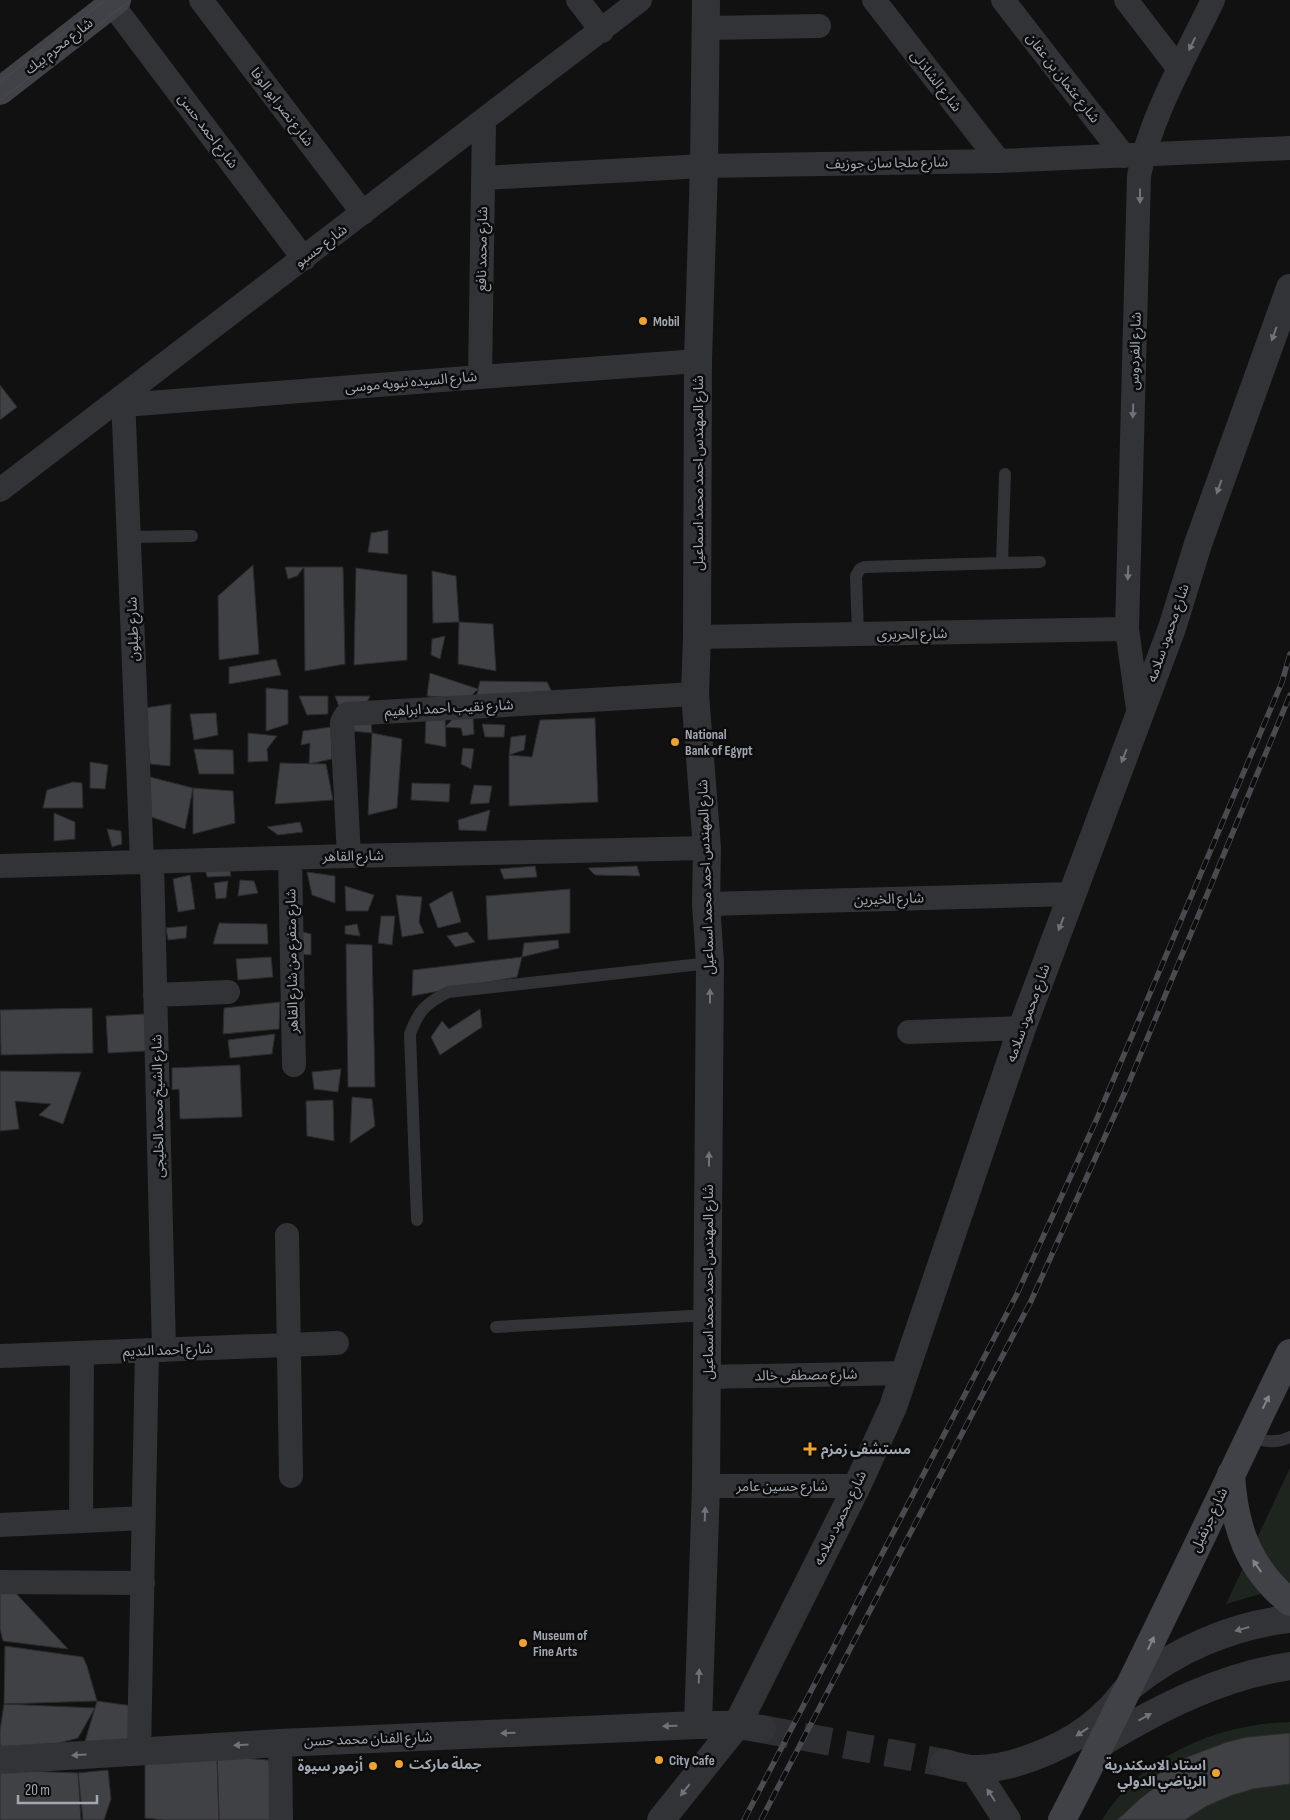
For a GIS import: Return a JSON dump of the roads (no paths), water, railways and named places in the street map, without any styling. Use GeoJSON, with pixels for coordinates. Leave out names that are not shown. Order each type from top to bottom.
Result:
{"type":"FeatureCollection","features":[{"type":"Feature","properties":{"kind":"main road","name":"شارع محرم بيك"},"geometry":{"type":"LineString","coordinates":[[0,91],[114,2]]}},
{"type":"Feature","properties":{"kind":"main road","name":"شارع جرنفيل"},"geometry":{"type":"LineString","coordinates":[[1062,1820],[1130,1687],[1290,1353]]}},
{"type":"Feature","properties":{"kind":"main road"},"geometry":{"type":"LineString","coordinates":[[1231,1473],[1233,1503],[1240,1532],[1252,1559],[1270,1584],[1290,1602]]}},
{"type":"Feature","properties":{"kind":"street","name":"شارع نصر ابو الوفا"},"geometry":{"type":"LineString","coordinates":[[201,0],[363,214]]}},
{"type":"Feature","properties":{"kind":"street"},"geometry":{"type":"LineString","coordinates":[[578,0],[602,31]]}},
{"type":"Feature","properties":{"kind":"street","name":"شارع حسبو"},"geometry":{"type":"LineString","coordinates":[[0,490],[124,401],[304,259],[640,0]]}},
{"type":"Feature","properties":{"kind":"street","name":"شارع المهندس احمد محمد اسماعيل"},"geometry":{"type":"LineString","coordinates":[[698,1725],[706,1486],[710,963],[706,904],[707,848],[695,694],[698,362],[704,166],[706,0]]}},
{"type":"Feature","properties":{"kind":"street","name":"شارع الشاذلى"},"geometry":{"type":"LineString","coordinates":[[874,0],[999,161]]}},
{"type":"Feature","properties":{"kind":"street","name":"شارع عثمان بن عفان"},"geometry":{"type":"LineString","coordinates":[[1003,0],[1134,155]]}},
{"type":"Feature","properties":{"kind":"street"},"geometry":{"type":"LineString","coordinates":[[1126,0],[1179,69]]}},
{"type":"Feature","properties":{"kind":"street","name":"شارع الفردوس"},"geometry":{"type":"LineString","coordinates":[[1139,716],[1127,629],[1139,176],[1134,155],[1213,0]]}},
{"type":"Feature","properties":{"kind":"street","name":"شارع احمد حسن"},"geometry":{"type":"LineString","coordinates":[[114,2],[304,259]]}},
{"type":"Feature","properties":{"kind":"street"},"geometry":{"type":"LineString","coordinates":[[706,28],[819,26]]}},
{"type":"Feature","properties":{"kind":"street","name":"شارع محمد نافع"},"geometry":{"type":"LineString","coordinates":[[480,377],[484,121]]}},
{"type":"Feature","properties":{"kind":"street","name":"شارع ملجا سان جوزيف"},"geometry":{"type":"LineString","coordinates":[[483,178],[704,166],[999,161],[1290,148]]}},
{"type":"Feature","properties":{"kind":"street","name":"شارع محمود سلامه"},"geometry":{"type":"LineString","coordinates":[[661,1820],[749,1727],[893,1407],[1022,1028],[1172,628],[1198,544],[1290,288]]}},
{"type":"Feature","properties":{"kind":"street","name":"شارع السيده نبويه موسى"},"geometry":{"type":"LineString","coordinates":[[124,401],[698,362]]}},
{"type":"Feature","properties":{"kind":"street","name":"شارع طيلون"},"geometry":{"type":"LineString","coordinates":[[124,401],[129,537],[147,862]]}},
{"type":"Feature","properties":{"kind":"street","name":"شارع الحريرى"},"geometry":{"type":"LineString","coordinates":[[697,637],[1127,629]]}},
{"type":"Feature","properties":{"kind":"street","name":"شارع نقيب احمد ابراهيم"},"geometry":{"type":"LineString","coordinates":[[349,856],[342,722],[347,714],[695,694]]}},
{"type":"Feature","properties":{"kind":"street","name":"شارع القاهر"},"geometry":{"type":"LineString","coordinates":[[0,866],[707,848]]}},
{"type":"Feature","properties":{"kind":"street","name":"شارع متفرع من شارع القاهر"},"geometry":{"type":"LineString","coordinates":[[290,858],[294,1065]]}},
{"type":"Feature","properties":{"kind":"street","name":"شارع الشيخ محمد الخليجى"},"geometry":{"type":"LineString","coordinates":[[139,1752],[144,1518],[155,1350],[155,995],[147,862]]}},
{"type":"Feature","properties":{"kind":"street","name":"شارع الخيرين"},"geometry":{"type":"LineString","coordinates":[[706,904],[1072,894]]}},
{"type":"Feature","properties":{"kind":"street"},"geometry":{"type":"LineString","coordinates":[[155,995],[228,992]]}},
{"type":"Feature","properties":{"kind":"street"},"geometry":{"type":"LineString","coordinates":[[909,1032],[1022,1028]]}},
{"type":"Feature","properties":{"kind":"street"},"geometry":{"type":"LineString","coordinates":[[287,1235],[291,1476]]}},
{"type":"Feature","properties":{"kind":"street","name":"شارع احمد النديم"},"geometry":{"type":"LineString","coordinates":[[0,1356],[337,1343]]}},
{"type":"Feature","properties":{"kind":"street"},"geometry":{"type":"LineString","coordinates":[[81,1521],[82,1353]]}},
{"type":"Feature","properties":{"kind":"street","name":"شارع مصطفى خالد"},"geometry":{"type":"LineString","coordinates":[[707,1377],[905,1373]]}},
{"type":"Feature","properties":{"kind":"street","name":"شارع حسين عامر"},"geometry":{"type":"LineString","coordinates":[[706,1486],[857,1486]]}},
{"type":"Feature","properties":{"kind":"street"},"geometry":{"type":"LineString","coordinates":[[0,1525],[144,1518]]}},
{"type":"Feature","properties":{"kind":"street"},"geometry":{"type":"LineString","coordinates":[[0,1582],[142,1583]]}},
{"type":"Feature","properties":{"kind":"street"},"geometry":{"type":"LineString","coordinates":[[944,1763],[974,1769],[1012,1763],[1034,1757],[1061,1745],[1086,1729],[1110,1709],[1130,1687],[1192,1647],[1223,1634],[1255,1625],[1290,1619]]}},
{"type":"Feature","properties":{"kind":"street"},"geometry":{"type":"LineString","coordinates":[[1102,1742],[1165,1706],[1198,1692],[1231,1680],[1290,1666]]}},
{"type":"Feature","properties":{"kind":"street","name":"شارع الفنان محمد حسن"},"geometry":{"type":"LineString","coordinates":[[0,1760],[280,1743],[698,1725],[749,1727]]}},
{"type":"Feature","properties":{"kind":"street"},"geometry":{"type":"LineString","coordinates":[[280,1743],[281,1820]]}},
{"type":"Feature","properties":{"kind":"street"},"geometry":{"type":"LineString","coordinates":[[974,1769],[1007,1820]]}},
{"type":"Feature","properties":{"kind":"lane"},"geometry":{"type":"LineString","coordinates":[[1002,563],[1005,474]]}},
{"type":"Feature","properties":{"kind":"lane"},"geometry":{"type":"LineString","coordinates":[[129,537],[192,536]]}},
{"type":"Feature","properties":{"kind":"lane"},"geometry":{"type":"LineString","coordinates":[[858,635],[856,576],[860,569],[864,567],[1040,562]]}},
{"type":"Feature","properties":{"kind":"lane"},"geometry":{"type":"LineString","coordinates":[[417,1220],[410,1034],[416,1017],[430,1001],[448,992],[710,963]]}},
{"type":"Feature","properties":{"kind":"lane"},"geometry":{"type":"LineString","coordinates":[[496,1327],[708,1315]]}},
{"type":"Feature","properties":{"kind":"lane"},"geometry":{"type":"LineString","coordinates":[[1249,1436],[1262,1441],[1275,1442],[1290,1437]]}},
{"type":"Feature","properties":{"kind":"tunnel"},"geometry":{"type":"LineString","coordinates":[[762,1729],[944,1763]]}},
{"type":"Feature","properties":{"kind":"tram line"},"geometry":{"type":"LineString","coordinates":[[0,82],[105,0]]}},
{"type":"Feature","properties":{"kind":"tram line"},"geometry":{"type":"LineString","coordinates":[[0,100],[131,0]]}},
{"type":"Feature","properties":{"kind":"railway"},"geometry":{"type":"LineString","coordinates":[[744,1820],[1016,1296],[1095,1123],[1282,682],[1290,654]]}},
{"type":"Feature","properties":{"kind":"railway"},"geometry":{"type":"LineString","coordinates":[[761,1820],[1031,1301],[1125,1092],[1290,695]]}},
{"type":"Feature","properties":{"kind":"place","name":"Mobil"},"geometry":{"type":"Point","coordinates":[643,321]}},
{"type":"Feature","properties":{"kind":"place","name":"National Bank of Egypt"},"geometry":{"type":"Point","coordinates":[675,742]}},
{"type":"Feature","properties":{"kind":"place","name":"مستشفى زمزم"},"geometry":{"type":"Point","coordinates":[810,1449]}},
{"type":"Feature","properties":{"kind":"place","name":"Museum of Fine Arts"},"geometry":{"type":"Point","coordinates":[523,1643]}},
{"type":"Feature","properties":{"kind":"place","name":"City Cafe"},"geometry":{"type":"Point","coordinates":[659,1760]}},
{"type":"Feature","properties":{"kind":"place","name":"جملة ماركت"},"geometry":{"type":"Point","coordinates":[399,1764]}},
{"type":"Feature","properties":{"kind":"place","name":"أزمور سيوة"},"geometry":{"type":"Point","coordinates":[373,1766]}},
{"type":"Feature","properties":{"kind":"place","name":"استاد الاسكندرية الرياضي الدولي"},"geometry":{"type":"Point","coordinates":[1216,1773]}}]}
